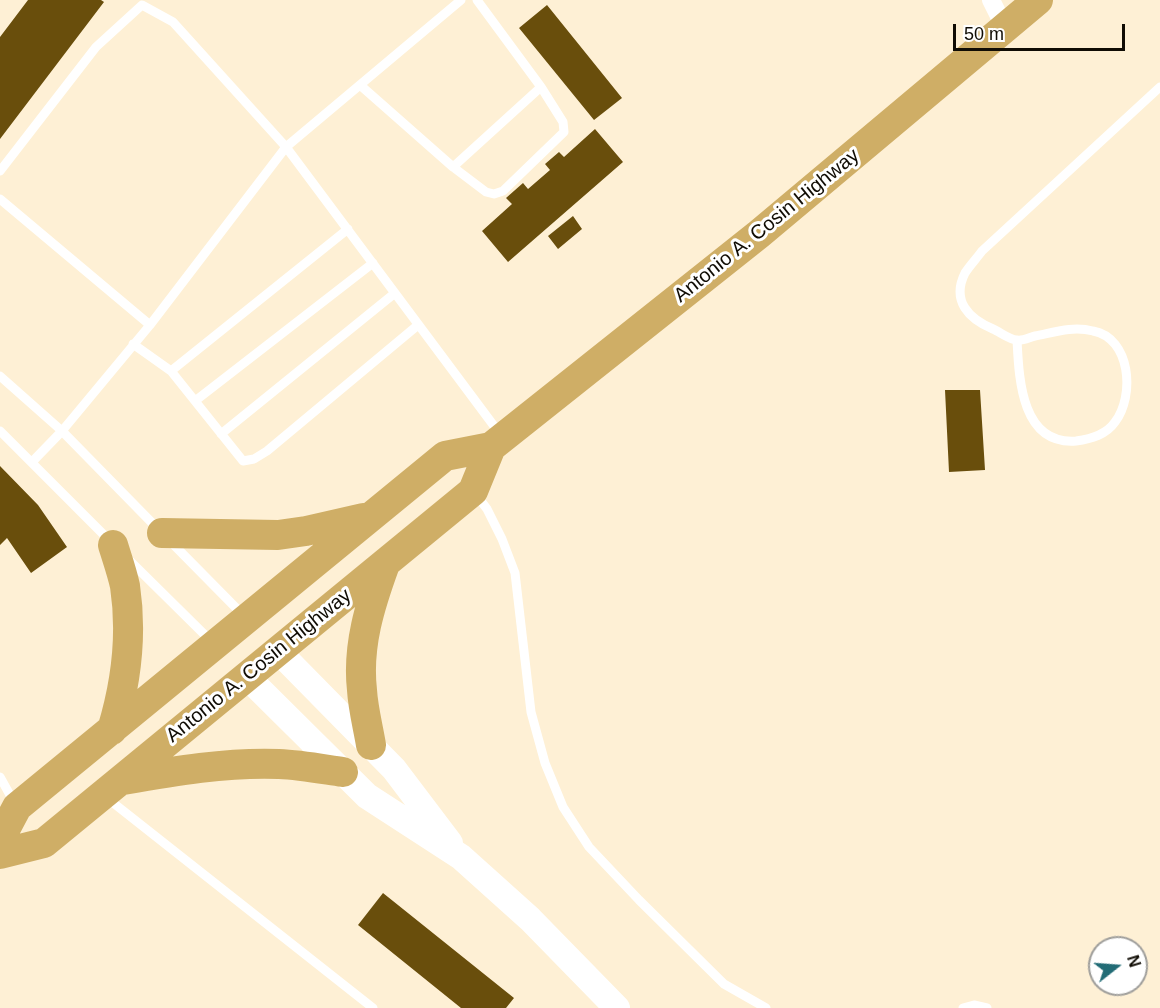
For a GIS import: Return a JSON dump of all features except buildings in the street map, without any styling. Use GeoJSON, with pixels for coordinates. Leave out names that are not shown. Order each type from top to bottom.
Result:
{"type":"FeatureCollection","features":[{"type":"Feature","properties":{"kind":"highway","name":"Antonio A. Cosin Highway"},"geometry":{"type":"LineString","coordinates":[[0,839],[17,807],[445,456],[497,443],[759,234],[1038,0]]}},
{"type":"Feature","properties":{"kind":"highway","name":"Antonio A. Cosin Highway"},"geometry":{"type":"LineString","coordinates":[[0,854],[44,843],[385,564],[473,491],[497,443]]}},
{"type":"Feature","properties":{"kind":"highway"},"geometry":{"type":"LineString","coordinates":[[162,533],[278,534],[325,528],[372,516]]}},
{"type":"Feature","properties":{"kind":"highway"},"geometry":{"type":"LineString","coordinates":[[112,729],[121,699],[127,622],[124,585],[113,545]]}},
{"type":"Feature","properties":{"kind":"highway"},"geometry":{"type":"LineString","coordinates":[[370,745],[362,690],[361,659],[372,597],[385,564]]}},
{"type":"Feature","properties":{"kind":"highway"},"geometry":{"type":"LineString","coordinates":[[247,619],[278,651]]}},
{"type":"Feature","properties":{"kind":"highway"},"geometry":{"type":"LineString","coordinates":[[215,645],[247,677]]}},
{"type":"Feature","properties":{"kind":"highway"},"geometry":{"type":"LineString","coordinates":[[111,788],[189,770],[246,765],[279,764],[343,772]]}},
{"type":"Feature","properties":{"kind":"main road"},"geometry":{"type":"LineString","coordinates":[[278,651],[394,769],[461,858]]}},
{"type":"Feature","properties":{"kind":"main road"},"geometry":{"type":"LineString","coordinates":[[247,677],[367,796],[461,858],[530,919],[617,1008]]}},
{"type":"Feature","properties":{"kind":"street"},"geometry":{"type":"LineString","coordinates":[[991,0],[1005,28]]}},
{"type":"Feature","properties":{"kind":"lane"},"geometry":{"type":"LineString","coordinates":[[134,0],[173,22],[286,147],[418,325],[497,443]]}},
{"type":"Feature","properties":{"kind":"lane"},"geometry":{"type":"LineString","coordinates":[[32,462],[62,432],[150,326],[286,147],[461,0]]}},
{"type":"Feature","properties":{"kind":"lane"},"geometry":{"type":"LineString","coordinates":[[360,85],[453,167],[486,192],[494,194],[503,191],[564,132],[563,122],[541,87],[477,0]]}},
{"type":"Feature","properties":{"kind":"lane"},"geometry":{"type":"LineString","coordinates":[[0,171],[96,47],[142,5]]}},
{"type":"Feature","properties":{"kind":"lane"},"geometry":{"type":"LineString","coordinates":[[453,167],[541,87]]}},
{"type":"Feature","properties":{"kind":"lane"},"geometry":{"type":"LineString","coordinates":[[1017,340],[1020,383],[1025,404],[1040,428],[1052,437],[1069,441],[1087,440],[1104,433],[1116,421],[1125,397],[1126,377],[1124,357],[1113,340],[1095,331],[1070,328],[1017,340],[977,322],[968,314],[961,301],[961,286],[965,273],[982,251],[1160,87]]}},
{"type":"Feature","properties":{"kind":"lane"},"geometry":{"type":"LineString","coordinates":[[0,199],[150,326]]}},
{"type":"Feature","properties":{"kind":"lane"},"geometry":{"type":"LineString","coordinates":[[171,371],[348,229]]}},
{"type":"Feature","properties":{"kind":"lane"},"geometry":{"type":"LineString","coordinates":[[195,401],[373,263]]}},
{"type":"Feature","properties":{"kind":"lane"},"geometry":{"type":"LineString","coordinates":[[221,434],[395,293]]}},
{"type":"Feature","properties":{"kind":"lane"},"geometry":{"type":"LineString","coordinates":[[133,344],[171,371],[243,461],[254,459],[267,451],[418,325]]}},
{"type":"Feature","properties":{"kind":"lane"},"geometry":{"type":"LineString","coordinates":[[0,376],[62,432],[247,619]]}},
{"type":"Feature","properties":{"kind":"lane"},"geometry":{"type":"LineString","coordinates":[[0,431],[215,645]]}},
{"type":"Feature","properties":{"kind":"lane"},"geometry":{"type":"LineString","coordinates":[[473,491],[487,509],[502,538],[515,573],[531,712],[545,763],[563,807],[589,847],[673,934],[724,984],[766,1008]]}},
{"type":"Feature","properties":{"kind":"lane"},"geometry":{"type":"LineString","coordinates":[[0,777],[17,807]]}},
{"type":"Feature","properties":{"kind":"lane"},"geometry":{"type":"LineString","coordinates":[[111,788],[373,1008]]}},
{"type":"Feature","properties":{"kind":"lane"},"geometry":{"type":"LineString","coordinates":[[963,1008],[974,1005],[987,1008]]}}]}
